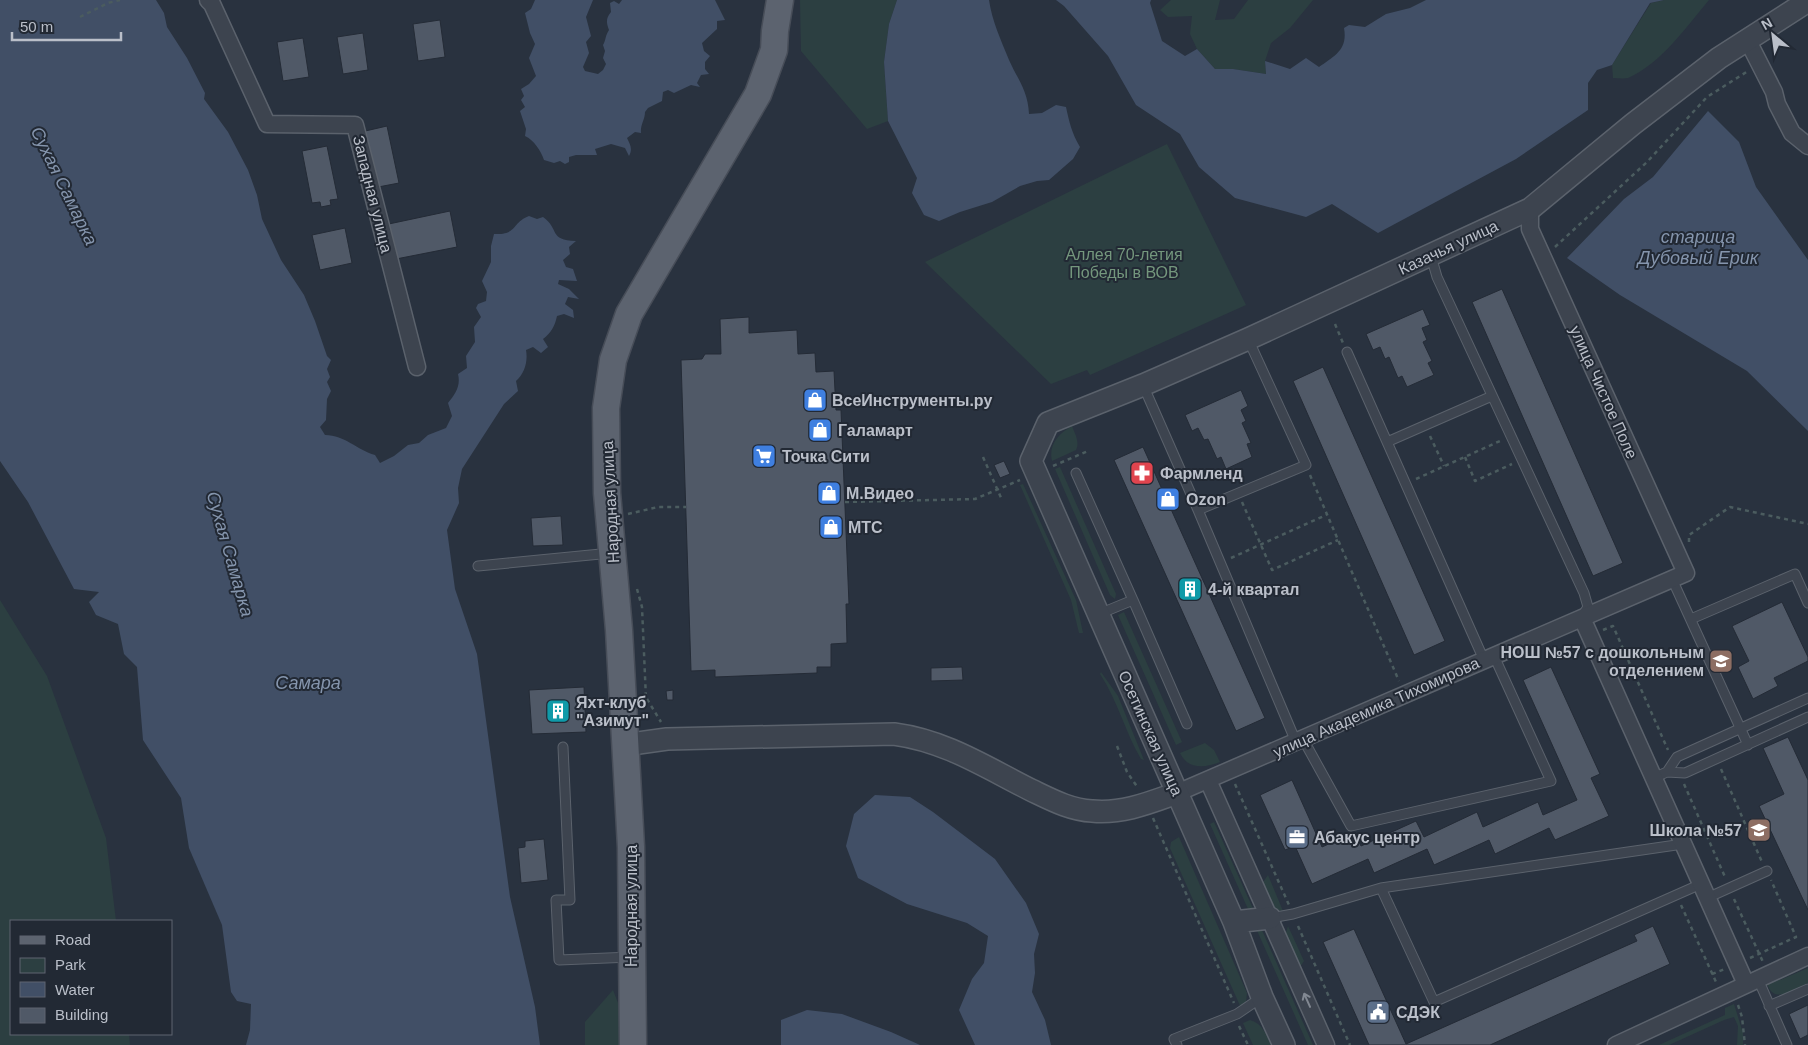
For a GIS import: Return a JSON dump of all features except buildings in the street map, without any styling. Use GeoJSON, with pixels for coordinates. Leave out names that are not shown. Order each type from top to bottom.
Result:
{"type":"FeatureCollection","features":[{"type":"Feature","properties":{"kind":"main road","name":"Народная улица"},"geometry":{"type":"LineString","coordinates":[[633,1045],[631,847],[624,744],[634,699],[619,630],[607,494],[606,408],[613,360],[629,314],[758,94],[774,50],[780,0]]}},
{"type":"Feature","properties":{"kind":"street","name":"Западная улица"},"geometry":{"type":"LineString","coordinates":[[211,1],[267,124],[355,125],[417,367]]}},
{"type":"Feature","properties":{"kind":"street","name":"Казачья улица"},"geometry":{"type":"LineString","coordinates":[[1048,423],[1248,339],[1530,210],[1633,124],[1719,58],[1808,1]]}},
{"type":"Feature","properties":{"kind":"street"},"geometry":{"type":"LineString","coordinates":[[1746,39],[1774,92],[1777,104],[1792,133],[1808,146]]}},
{"type":"Feature","properties":{"kind":"street","name":"улица Чистое Поле"},"geometry":{"type":"LineString","coordinates":[[1530,210],[1530,229],[1679,576]]}},
{"type":"Feature","properties":{"kind":"street","name":"Осетинская улица"},"geometry":{"type":"LineString","coordinates":[[1048,423],[1031,461],[1234,922],[1262,997],[1284,1045]]}},
{"type":"Feature","properties":{"kind":"street","name":"улица Академика Тихомирова"},"geometry":{"type":"LineString","coordinates":[[1177,793],[1679,576]]}},
{"type":"Feature","properties":{"kind":"street"},"geometry":{"type":"LineString","coordinates":[[1582,618],[1660,775],[1683,844],[1737,963],[1757,979]]}},
{"type":"Feature","properties":{"kind":"street"},"geometry":{"type":"LineString","coordinates":[[624,744],[667,739],[894,734],[912,736],[936,743],[968,757],[1058,803],[1090,811],[1122,810],[1177,793]]}},
{"type":"Feature","properties":{"kind":"street","name":"Осетинская улица"},"geometry":{"type":"LineString","coordinates":[[1211,787],[1326,1045]]}},
{"type":"Feature","properties":{"kind":"street"},"geometry":{"type":"LineString","coordinates":[[1234,922],[1270,918]]}},
{"type":"Feature","properties":{"kind":"street"},"geometry":{"type":"LineString","coordinates":[[1616,1045],[1808,956]]}},
{"type":"Feature","properties":{"kind":"lane"},"geometry":{"type":"LineString","coordinates":[[1431,256],[1437,277],[1584,593],[1588,607],[1582,618]]}},
{"type":"Feature","properties":{"kind":"lane"},"geometry":{"type":"LineString","coordinates":[[1198,510],[1306,465],[1248,339]]}},
{"type":"Feature","properties":{"kind":"lane"},"geometry":{"type":"LineString","coordinates":[[1143,384],[1220,563],[1300,741],[1351,826],[1551,782],[1489,658],[1406,483],[1347,352]]}},
{"type":"Feature","properties":{"kind":"lane"},"geometry":{"type":"LineString","coordinates":[[1387,442],[1492,396]]}},
{"type":"Feature","properties":{"kind":"lane"},"geometry":{"type":"LineString","coordinates":[[1076,472],[1187,724]]}},
{"type":"Feature","properties":{"kind":"lane"},"geometry":{"type":"LineString","coordinates":[[478,566],[612,553]]}},
{"type":"Feature","properties":{"kind":"lane"},"geometry":{"type":"LineString","coordinates":[[1691,618],[1795,574],[1808,603]]}},
{"type":"Feature","properties":{"kind":"lane"},"geometry":{"type":"LineString","coordinates":[[1679,576],[1691,618],[1748,744]]}},
{"type":"Feature","properties":{"kind":"lane"},"geometry":{"type":"LineString","coordinates":[[1098,614],[1132,600]]}},
{"type":"Feature","properties":{"kind":"lane"},"geometry":{"type":"LineString","coordinates":[[1660,775],[1677,757],[1808,698]]}},
{"type":"Feature","properties":{"kind":"lane"},"geometry":{"type":"LineString","coordinates":[[1660,775],[1684,773],[1808,716]]}},
{"type":"Feature","properties":{"kind":"lane"},"geometry":{"type":"LineString","coordinates":[[563,747],[570,900],[556,900],[558,960],[631,956]]}},
{"type":"Feature","properties":{"kind":"lane"},"geometry":{"type":"LineString","coordinates":[[1270,918],[1293,914],[1382,888],[1683,844]]}},
{"type":"Feature","properties":{"kind":"lane"},"geometry":{"type":"LineString","coordinates":[[1382,888],[1434,1002],[1677,895],[1730,888],[1767,871]]}},
{"type":"Feature","properties":{"kind":"lane"},"geometry":{"type":"LineString","coordinates":[[1757,979],[1787,1045]]}},
{"type":"Feature","properties":{"kind":"lane"},"geometry":{"type":"LineString","coordinates":[[1769,1006],[1808,988]]}},
{"type":"Feature","properties":{"kind":"lane"},"geometry":{"type":"LineString","coordinates":[[1177,1045],[1174,1040],[1237,1014],[1262,997]]}},
{"type":"Feature","properties":{"kind":"path"},"geometry":{"type":"LineString","coordinates":[[80,17],[108,3],[120,0]]}},
{"type":"Feature","properties":{"kind":"path"},"geometry":{"type":"LineString","coordinates":[[1543,258],[1647,162],[1706,97],[1760,64]]}},
{"type":"Feature","properties":{"kind":"path"},"geometry":{"type":"LineString","coordinates":[[1335,324],[1347,352]]}},
{"type":"Feature","properties":{"kind":"path"},"geometry":{"type":"LineString","coordinates":[[1426,425],[1444,466]]}},
{"type":"Feature","properties":{"kind":"path"},"geometry":{"type":"LineString","coordinates":[[1406,483],[1511,436]]}},
{"type":"Feature","properties":{"kind":"path"},"geometry":{"type":"LineString","coordinates":[[845,502],[975,499],[1088,451]]}},
{"type":"Feature","properties":{"kind":"path"},"geometry":{"type":"LineString","coordinates":[[983,457],[1002,500]]}},
{"type":"Feature","properties":{"kind":"path"},"geometry":{"type":"LineString","coordinates":[[1465,457],[1475,481],[1522,460]]}},
{"type":"Feature","properties":{"kind":"path"},"geometry":{"type":"LineString","coordinates":[[1306,465],[1404,694]]}},
{"type":"Feature","properties":{"kind":"path"},"geometry":{"type":"LineString","coordinates":[[1238,494],[1272,570],[1338,540]]}},
{"type":"Feature","properties":{"kind":"path"},"geometry":{"type":"LineString","coordinates":[[624,515],[658,507],[686,507]]}},
{"type":"Feature","properties":{"kind":"path"},"geometry":{"type":"LineString","coordinates":[[1688,544],[1689,535],[1730,507],[1808,524]]}},
{"type":"Feature","properties":{"kind":"path"},"geometry":{"type":"LineString","coordinates":[[1220,563],[1327,515]]}},
{"type":"Feature","properties":{"kind":"path"},"geometry":{"type":"LineString","coordinates":[[637,588],[642,607],[634,699],[662,723]]}},
{"type":"Feature","properties":{"kind":"path"},"geometry":{"type":"LineString","coordinates":[[1590,636],[1613,626],[1674,762]]}},
{"type":"Feature","properties":{"kind":"path"},"geometry":{"type":"LineString","coordinates":[[1117,746],[1128,772],[1142,794]]}},
{"type":"Feature","properties":{"kind":"path"},"geometry":{"type":"LineString","coordinates":[[1712,974],[1796,937],[1716,759]]}},
{"type":"Feature","properties":{"kind":"path"},"geometry":{"type":"LineString","coordinates":[[1679,773],[1759,954],[1757,979]]}},
{"type":"Feature","properties":{"kind":"path"},"geometry":{"type":"LineString","coordinates":[[1235,782],[1289,906]]}},
{"type":"Feature","properties":{"kind":"path"},"geometry":{"type":"LineString","coordinates":[[1152,816],[1237,1009]]}},
{"type":"Feature","properties":{"kind":"path"},"geometry":{"type":"LineString","coordinates":[[1677,895],[1722,996]]}},
{"type":"Feature","properties":{"kind":"path"},"geometry":{"type":"LineString","coordinates":[[1298,926],[1350,1045]]}},
{"type":"Feature","properties":{"kind":"path"},"geometry":{"type":"LineString","coordinates":[[1738,1005],[1742,1017],[1745,1045]]}},
{"type":"Feature","properties":{"kind":"path"},"geometry":{"type":"LineString","coordinates":[[1239,1024],[1248,1045]]}},
{"type":"Feature","properties":{"kind":"green space"},"geometry":{"type":"Polygon","coordinates":[[[800,0],[897,0],[889,24],[884,62],[888,121],[867,129],[801,51],[800,0]]]}},
{"type":"Feature","properties":{"kind":"green space"},"geometry":{"type":"Polygon","coordinates":[[[1171,0],[1220,0],[1215,20],[1234,19],[1248,0],[1313,0],[1290,28],[1271,43],[1265,61],[1266,74],[1233,69],[1215,69],[1197,49],[1190,34],[1192,16],[1168,17],[1160,10],[1171,0]]]}},
{"type":"Feature","properties":{"kind":"green space"},"geometry":{"type":"Polygon","coordinates":[[[1664,0],[1709,0],[1673,44],[1652,63],[1628,78],[1613,78],[1612,65],[1651,3],[1664,0]]]}},
{"type":"Feature","properties":{"kind":"green space","name":"Аллея 70-летия Победы в ВОВ"},"geometry":{"type":"Polygon","coordinates":[[[1167,144],[1246,305],[1090,375],[1087,370],[1051,384],[925,262],[1167,144]]]}},
{"type":"Feature","properties":{"kind":"green space"},"geometry":{"type":"Polygon","coordinates":[[[1072,426],[1077,441],[1076,450],[1052,461],[1053,445],[1063,432],[1072,426]]]}},
{"type":"Feature","properties":{"kind":"green space"},"geometry":{"type":"Polygon","coordinates":[[[1060,467],[1116,594],[1115,599],[1110,595],[1055,469],[1060,467]]]}},
{"type":"Feature","properties":{"kind":"green space"},"geometry":{"type":"Polygon","coordinates":[[[1023,484],[1076,600],[1083,633],[1079,633],[1071,600],[1020,485],[1023,484]]]}},
{"type":"Feature","properties":{"kind":"green space"},"geometry":{"type":"Polygon","coordinates":[[[0,600],[47,676],[106,838],[116,920],[10,920],[10,1035],[129,1035],[130,1045],[0,1045],[0,600]]]}},
{"type":"Feature","properties":{"kind":"green space"},"geometry":{"type":"Polygon","coordinates":[[[1124,612],[1182,742],[1176,745],[1118,615],[1124,612]]]}},
{"type":"Feature","properties":{"kind":"green space"},"geometry":{"type":"Polygon","coordinates":[[[1101,672],[1118,696],[1144,760],[1141,759],[1135,749],[1112,695],[1100,674],[1101,672]]]}},
{"type":"Feature","properties":{"kind":"green space"},"geometry":{"type":"Polygon","coordinates":[[[1205,743],[1214,750],[1220,762],[1209,766],[1197,766],[1183,759],[1180,753],[1205,743]]]}},
{"type":"Feature","properties":{"kind":"green space"},"geometry":{"type":"Polygon","coordinates":[[[1214,822],[1255,913],[1250,912],[1248,909],[1210,824],[1214,822]]]}},
{"type":"Feature","properties":{"kind":"green space"},"geometry":{"type":"Polygon","coordinates":[[[1179,837],[1247,993],[1246,1002],[1241,1008],[1170,848],[1171,842],[1179,837]]]}},
{"type":"Feature","properties":{"kind":"green space"},"geometry":{"type":"Polygon","coordinates":[[[1268,875],[1283,911],[1274,909],[1261,885],[1268,875]]]}},
{"type":"Feature","properties":{"kind":"green space"},"geometry":{"type":"Polygon","coordinates":[[[1255,926],[1261,928],[1313,1045],[1308,1045],[1255,926]]]}},
{"type":"Feature","properties":{"kind":"green space"},"geometry":{"type":"Polygon","coordinates":[[[1288,926],[1304,961],[1298,970],[1285,936],[1288,926]]]}},
{"type":"Feature","properties":{"kind":"green space"},"geometry":{"type":"Polygon","coordinates":[[[1808,968],[1808,983],[1795,990],[1780,995],[1769,989],[1766,982],[1776,977],[1780,980],[1808,968]]]}},
{"type":"Feature","properties":{"kind":"green space"},"geometry":{"type":"Polygon","coordinates":[[[613,990],[622,1013],[624,1045],[585,1045],[585,1022],[613,990]]]}},
{"type":"Feature","properties":{"kind":"green space"},"geometry":{"type":"Polygon","coordinates":[[[1734,1004],[1743,1033],[1743,1045],[1737,1045],[1738,1026],[1734,1017],[1669,1045],[1659,1045],[1725,1015],[1725,1008],[1734,1004]]]}},
{"type":"Feature","properties":{"kind":"green space"},"geometry":{"type":"Polygon","coordinates":[[[1250,1020],[1261,1027],[1271,1045],[1253,1045],[1243,1023],[1250,1020]]]}},
{"type":"Feature","properties":{"kind":"water","name":"Самара"},"geometry":{"type":"Polygon","coordinates":[[[0,0],[156,0],[164,13],[167,27],[187,58],[205,93],[204,99],[228,132],[248,170],[257,195],[262,219],[281,260],[304,295],[327,356],[331,360],[327,369],[330,377],[327,382],[331,391],[327,399],[326,420],[320,427],[325,435],[339,437],[375,455],[380,463],[394,456],[408,445],[419,443],[428,435],[446,428],[452,416],[448,403],[458,386],[458,374],[467,368],[466,356],[475,342],[474,327],[481,317],[476,308],[478,304],[486,301],[487,292],[482,281],[491,262],[491,246],[494,234],[511,231],[519,222],[529,216],[537,219],[543,217],[561,239],[576,241],[569,247],[570,254],[563,260],[566,267],[573,269],[577,281],[559,280],[558,284],[569,289],[579,299],[568,297],[565,304],[573,310],[574,318],[564,314],[557,316],[552,329],[543,339],[548,347],[541,353],[533,347],[526,350],[525,367],[516,381],[518,391],[504,404],[462,469],[458,488],[459,503],[447,530],[455,589],[477,654],[510,897],[535,1007],[540,1045],[246,1045],[250,1030],[251,1004],[237,1001],[231,992],[222,925],[189,848],[181,798],[143,740],[137,667],[124,654],[118,624],[96,615],[89,602],[99,592],[74,589],[28,502],[0,461],[0,0]]]}},
{"type":"Feature","properties":{"kind":"water"},"geometry":{"type":"Polygon","coordinates":[[[535,0],[593,0],[586,17],[591,36],[586,42],[589,53],[583,67],[585,71],[598,74],[606,64],[603,58],[605,51],[603,45],[609,30],[607,20],[611,12],[610,3],[614,1],[619,4],[622,0],[715,0],[725,20],[717,21],[717,29],[702,43],[704,51],[710,56],[705,62],[705,69],[709,74],[701,75],[697,83],[700,87],[691,85],[674,93],[668,90],[663,92],[662,101],[648,108],[645,112],[641,133],[635,132],[627,138],[631,149],[629,156],[625,148],[611,144],[595,149],[597,155],[576,155],[569,157],[569,162],[565,164],[560,161],[554,163],[544,160],[537,146],[525,136],[526,129],[520,111],[525,107],[521,100],[524,96],[521,89],[536,76],[529,58],[535,44],[525,13],[531,9],[535,0]]]}},
{"type":"Feature","properties":{"kind":"water"},"geometry":{"type":"Polygon","coordinates":[[[897,0],[989,0],[1000,38],[1025,92],[1029,114],[1042,113],[1056,105],[1066,107],[1073,132],[1080,147],[1073,159],[1049,180],[1020,186],[992,202],[939,221],[924,215],[912,193],[917,178],[888,121],[884,62],[889,24],[897,0]]]}},
{"type":"Feature","properties":{"kind":"water"},"geometry":{"type":"Polygon","coordinates":[[[1056,0],[1151,0],[1150,3],[1162,41],[1185,56],[1197,49],[1215,69],[1233,69],[1266,74],[1265,61],[1290,69],[1306,58],[1319,67],[1339,52],[1344,42],[1344,28],[1349,25],[1365,27],[1386,14],[1410,8],[1426,0],[1664,0],[1650,3],[1612,65],[1597,70],[1588,83],[1588,110],[1516,159],[1378,233],[1332,204],[1306,217],[1235,198],[1199,167],[1180,134],[1136,105],[1108,56],[1064,6],[1056,0]]]}},
{"type":"Feature","properties":{"kind":"water","name":"старица Дубовый Ерик"},"geometry":{"type":"Polygon","coordinates":[[[1708,111],[1739,142],[1756,187],[1808,260],[1808,431],[1747,371],[1620,295],[1567,258],[1624,199],[1653,177],[1708,111]]]}},
{"type":"Feature","properties":{"kind":"water"},"geometry":{"type":"Polygon","coordinates":[[[875,795],[910,797],[933,812],[995,859],[1026,903],[1039,934],[1034,954],[1035,973],[1032,992],[1045,1020],[1051,1045],[975,1045],[959,1010],[972,979],[984,963],[988,936],[967,923],[907,904],[858,878],[846,846],[854,814],[875,795]]]}},
{"type":"Feature","properties":{"kind":"water"},"geometry":{"type":"Polygon","coordinates":[[[807,1010],[842,1014],[920,1045],[781,1045],[781,1020],[807,1010]]]}},
{"type":"Feature","properties":{"kind":"place","name":"ВсеИнструменты.ру"},"geometry":{"type":"Point","coordinates":[815,400]}},
{"type":"Feature","properties":{"kind":"place","name":"Галамарт"},"geometry":{"type":"Point","coordinates":[820,430]}},
{"type":"Feature","properties":{"kind":"place","name":"Точка Сити"},"geometry":{"type":"Point","coordinates":[764,456]}},
{"type":"Feature","properties":{"kind":"place","name":"Фармленд"},"geometry":{"type":"Point","coordinates":[1142,473]}},
{"type":"Feature","properties":{"kind":"place","name":"М.Видео"},"geometry":{"type":"Point","coordinates":[829,493]}},
{"type":"Feature","properties":{"kind":"place","name":"Ozon"},"geometry":{"type":"Point","coordinates":[1168,499]}},
{"type":"Feature","properties":{"kind":"place","name":"МТС"},"geometry":{"type":"Point","coordinates":[831,527]}},
{"type":"Feature","properties":{"kind":"place","name":"4-й квартал"},"geometry":{"type":"Point","coordinates":[1190,589]}},
{"type":"Feature","properties":{"kind":"place","name":"НОШ №57 с дошкольным отделением"},"geometry":{"type":"Point","coordinates":[1721,661]}},
{"type":"Feature","properties":{"kind":"place","name":"Яхт-клуб \"Азимут\""},"geometry":{"type":"Point","coordinates":[558,711]}},
{"type":"Feature","properties":{"kind":"place","name":"Школа №57"},"geometry":{"type":"Point","coordinates":[1759,830]}},
{"type":"Feature","properties":{"kind":"place","name":"Абакус центр"},"geometry":{"type":"Point","coordinates":[1297,837]}},
{"type":"Feature","properties":{"kind":"place","name":"СДЭК"},"geometry":{"type":"Point","coordinates":[1378,1012]}},
{"type":"Feature","properties":{"kind":"water label","name":"Сухая Самарка"},"geometry":{"type":"Point","coordinates":[64,186]}},
{"type":"Feature","properties":{"kind":"water label","name":"Сухая Самарка"},"geometry":{"type":"Point","coordinates":[230,554]}}]}
